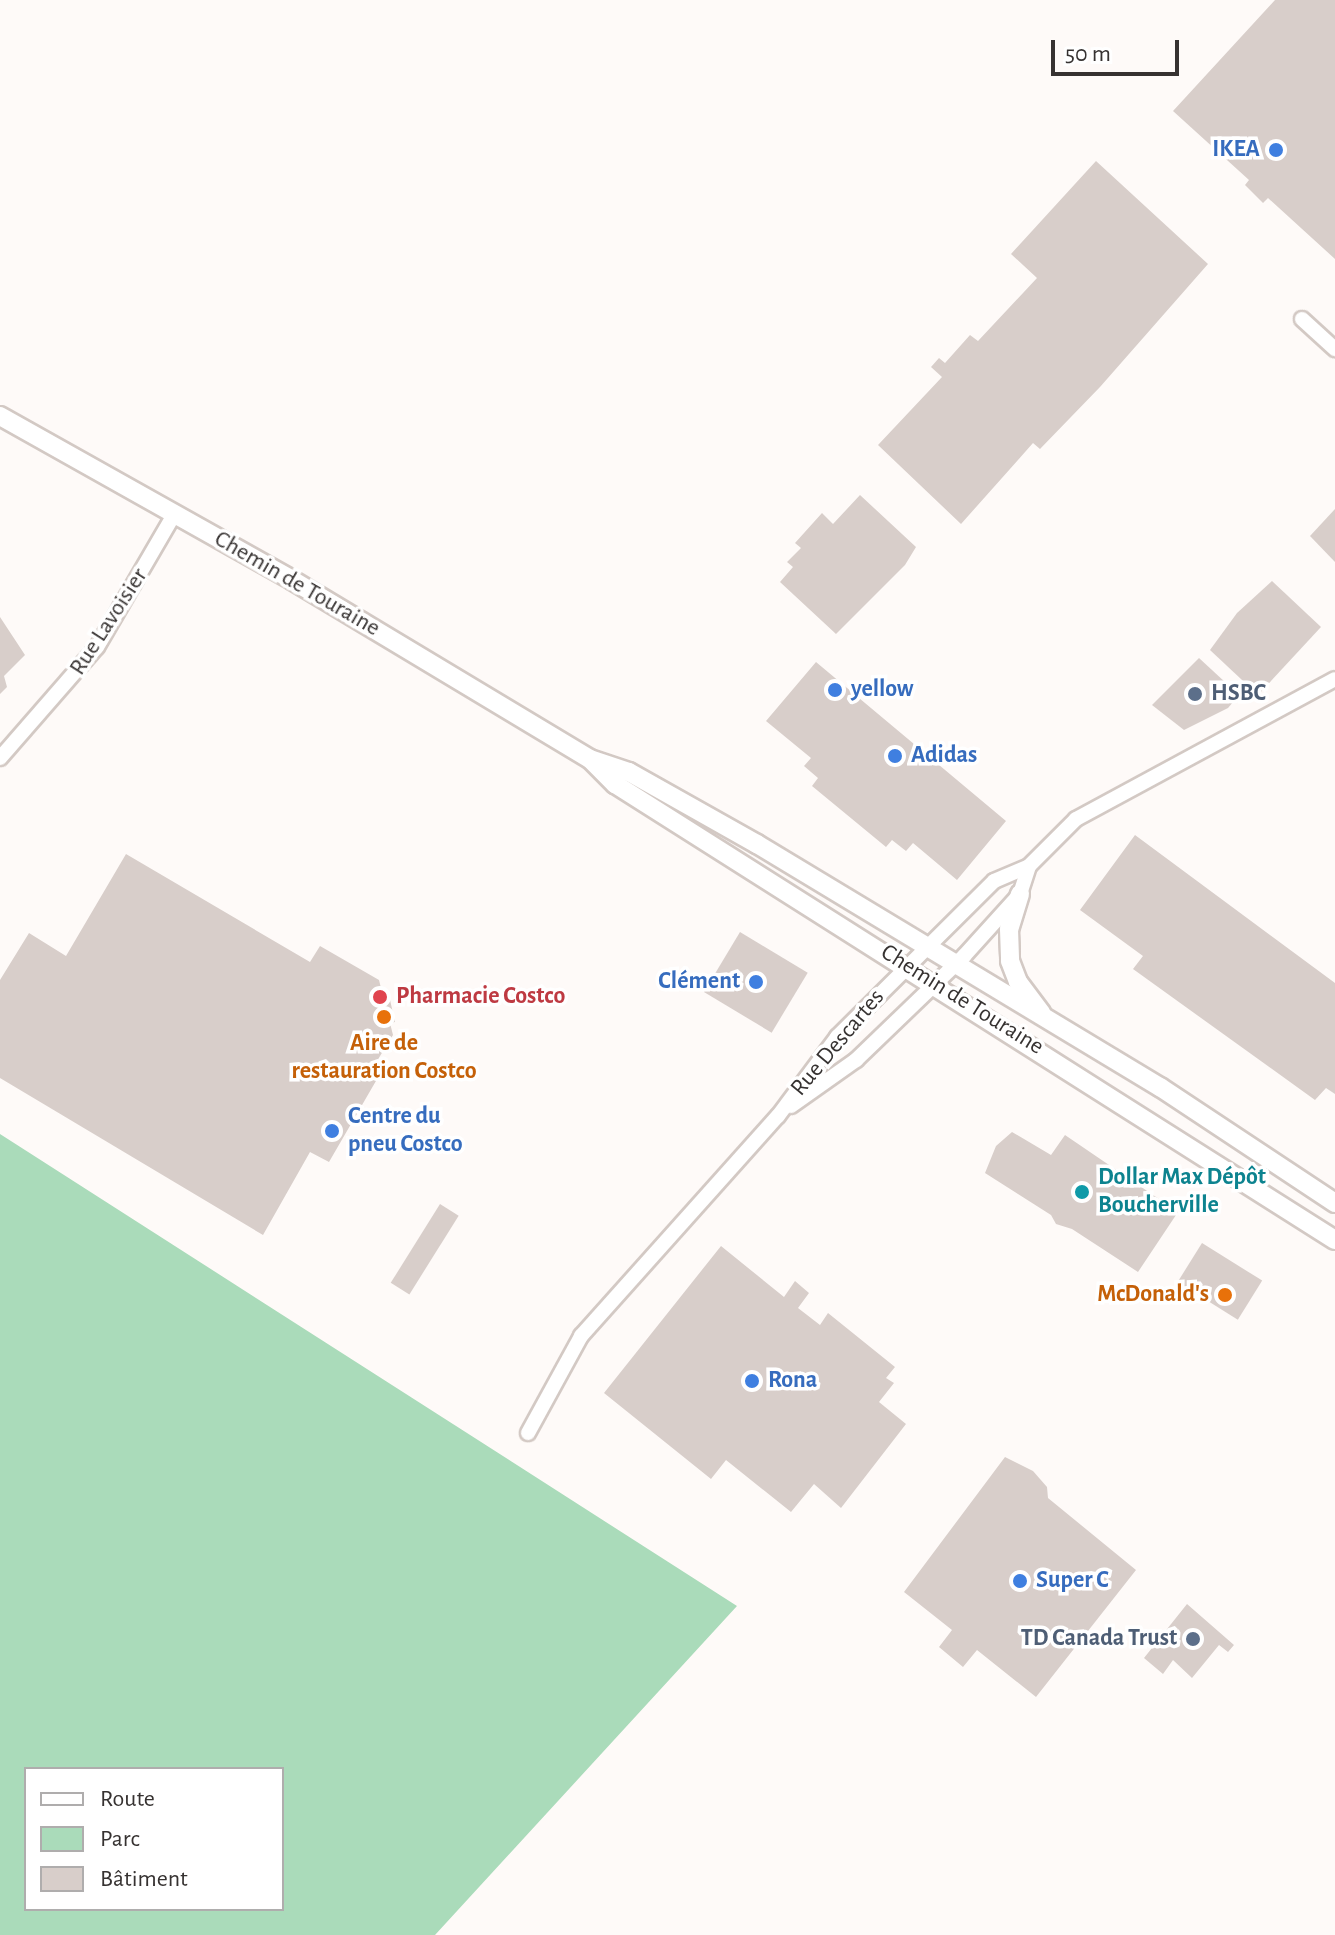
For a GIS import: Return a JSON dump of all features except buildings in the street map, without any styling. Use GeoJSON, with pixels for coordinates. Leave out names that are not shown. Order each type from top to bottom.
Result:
{"type":"FeatureCollection","features":[{"type":"Feature","properties":{"kind":"street"},"geometry":{"type":"LineString","coordinates":[[1302,319],[1335,349]]}},
{"type":"Feature","properties":{"kind":"street","name":"Chemin de Touraine"},"geometry":{"type":"LineString","coordinates":[[0,416],[175,513],[590,759],[629,772],[757,844],[1160,1087],[1335,1203]]}},
{"type":"Feature","properties":{"kind":"street","name":"Rue Lavoisier"},"geometry":{"type":"LineString","coordinates":[[0,758],[97,647],[175,513]]}},
{"type":"Feature","properties":{"kind":"street"},"geometry":{"type":"LineString","coordinates":[[1029,866],[1092,807],[1335,679]]}},
{"type":"Feature","properties":{"kind":"street","name":"Chemin de Touraine"},"geometry":{"type":"LineString","coordinates":[[590,759],[615,784],[935,983],[1335,1240]]}},
{"type":"Feature","properties":{"kind":"street","name":"Rue Descartes"},"geometry":{"type":"LineString","coordinates":[[778,1116],[856,1060],[954,965],[1020,894],[1029,866]]}},
{"type":"Feature","properties":{"kind":"street","name":"Rue Descartes"},"geometry":{"type":"LineString","coordinates":[[528,1433],[581,1336],[778,1116],[837,1037],[994,881],[1029,866]]}},
{"type":"Feature","properties":{"kind":"street"},"geometry":{"type":"LineString","coordinates":[[1020,894],[1009,929],[1010,961],[1018,982],[1048,1021]]}},
{"type":"Feature","properties":{"kind":"green space"},"geometry":{"type":"Polygon","coordinates":[[[0,1134],[737,1606],[435,1935],[0,1935],[0,1134]]]}},
{"type":"Feature","properties":{"kind":"place","name":"IKEA"},"geometry":{"type":"Point","coordinates":[1276,150]}},
{"type":"Feature","properties":{"kind":"place","name":"yellow"},"geometry":{"type":"Point","coordinates":[835,690]}},
{"type":"Feature","properties":{"kind":"place","name":"HSBC"},"geometry":{"type":"Point","coordinates":[1195,694]}},
{"type":"Feature","properties":{"kind":"place","name":"Adidas"},"geometry":{"type":"Point","coordinates":[895,756]}},
{"type":"Feature","properties":{"kind":"place","name":"Clément"},"geometry":{"type":"Point","coordinates":[756,982]}},
{"type":"Feature","properties":{"kind":"place","name":"Pharmacie Costco"},"geometry":{"type":"Point","coordinates":[380,997]}},
{"type":"Feature","properties":{"kind":"place","name":"Aire de restauration Costco"},"geometry":{"type":"Point","coordinates":[384,1017]}},
{"type":"Feature","properties":{"kind":"place","name":"Centre du pneu Costco"},"geometry":{"type":"Point","coordinates":[332,1131]}},
{"type":"Feature","properties":{"kind":"place","name":"Dollar Max Dépôt Boucherville"},"geometry":{"type":"Point","coordinates":[1082,1192]}},
{"type":"Feature","properties":{"kind":"place","name":"McDonald's"},"geometry":{"type":"Point","coordinates":[1225,1295]}},
{"type":"Feature","properties":{"kind":"place","name":"Rona"},"geometry":{"type":"Point","coordinates":[752,1381]}},
{"type":"Feature","properties":{"kind":"place","name":"Super C"},"geometry":{"type":"Point","coordinates":[1020,1581]}},
{"type":"Feature","properties":{"kind":"place","name":"TD Canada Trust"},"geometry":{"type":"Point","coordinates":[1193,1639]}}]}
